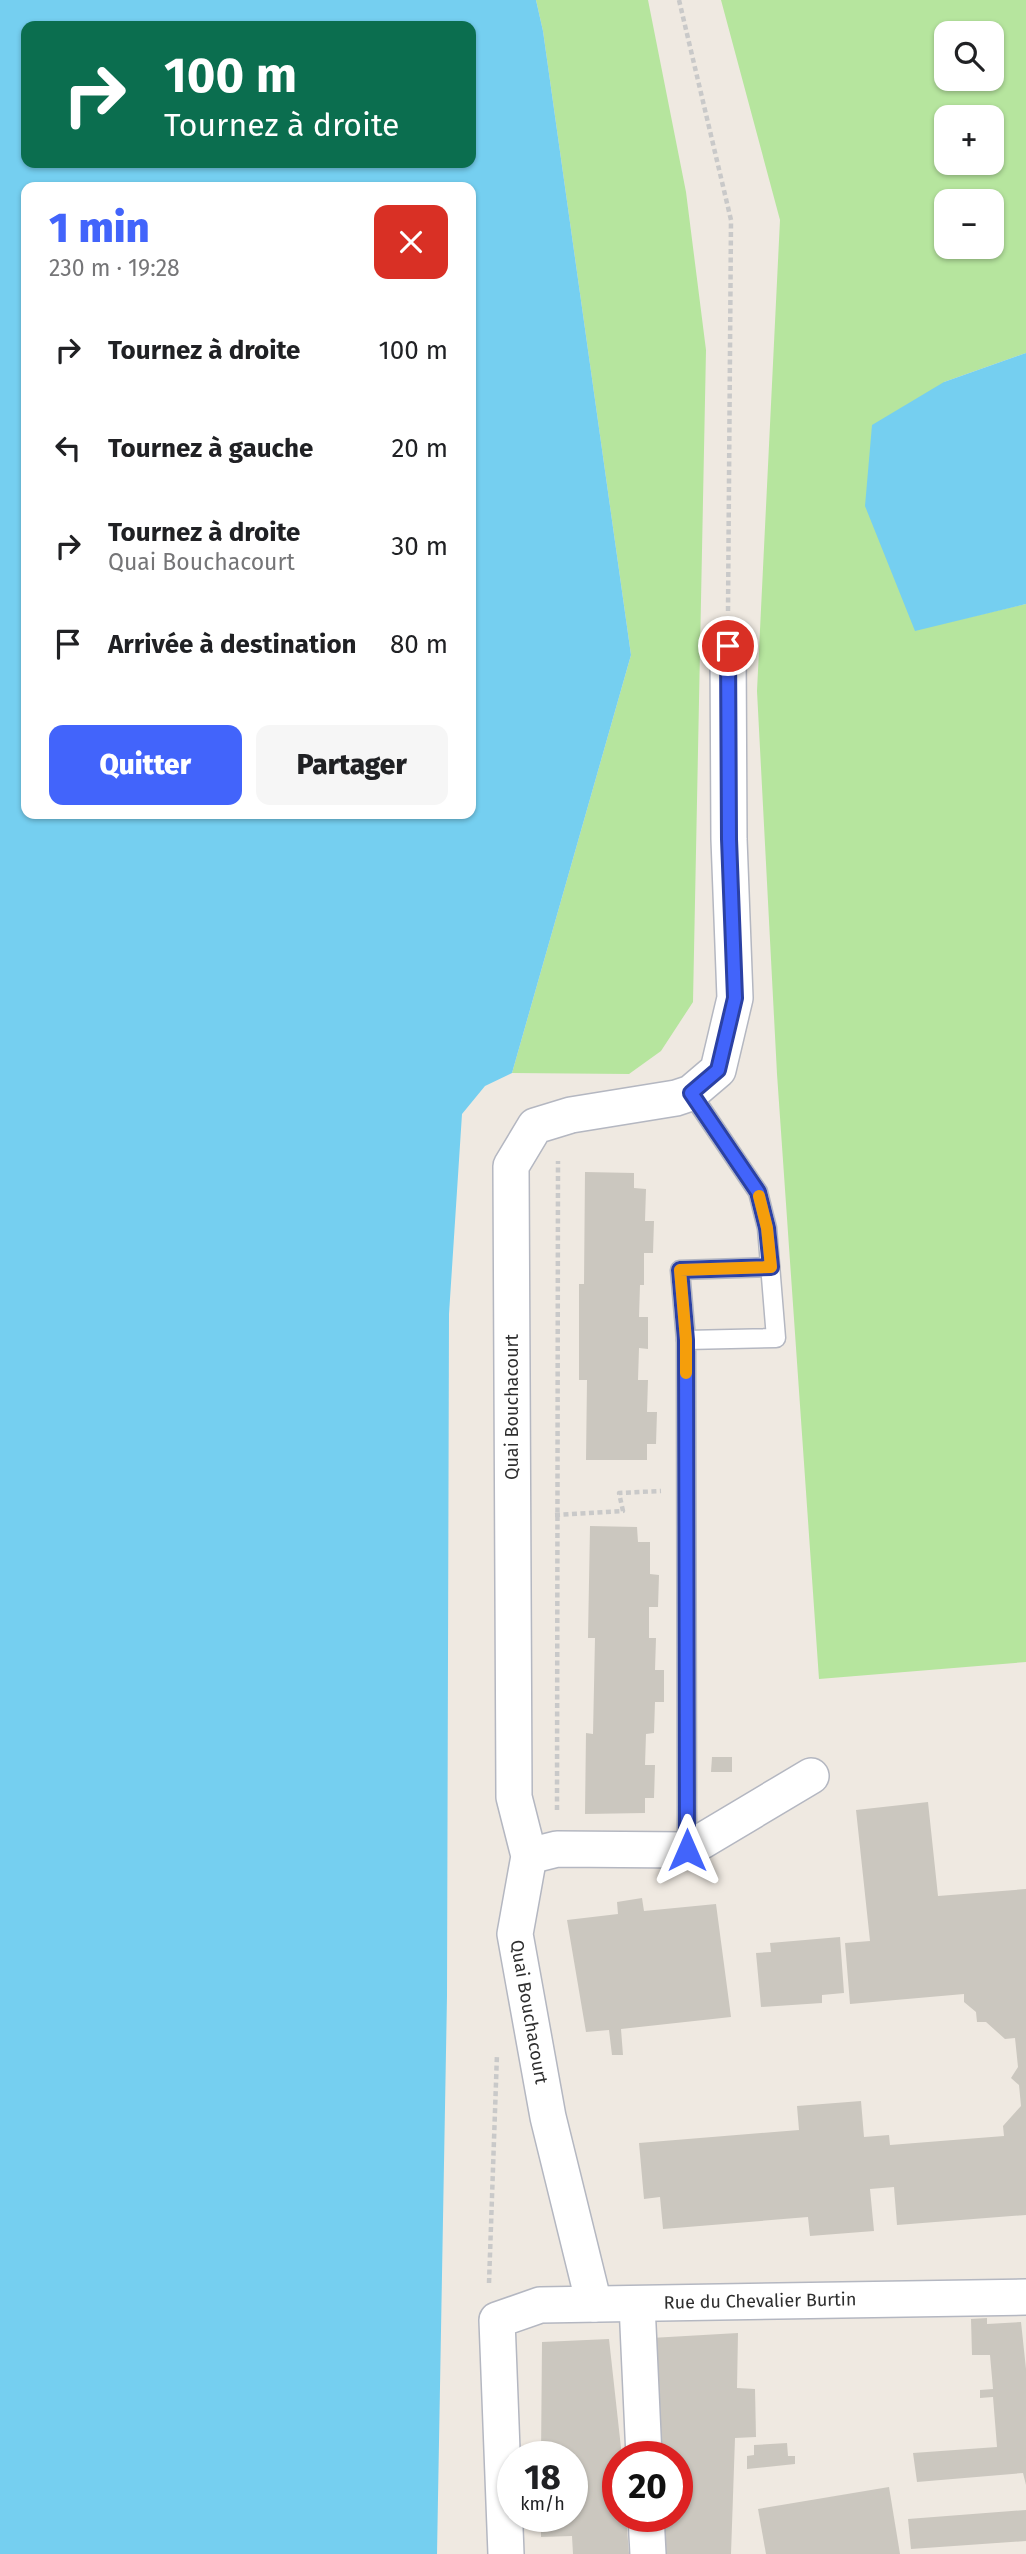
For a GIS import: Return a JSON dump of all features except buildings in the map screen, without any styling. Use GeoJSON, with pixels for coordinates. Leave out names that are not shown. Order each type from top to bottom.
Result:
{"type":"FeatureCollection","features":[{"type":"Feature","properties":{"kind":"street","name":"Quai Bouchacourt"},"geometry":{"type":"LineString","coordinates":[[594,2304],[548,2117],[515,1934],[543,1852],[514,1797],[511,1166],[536,1126],[558,1119],[691,1093],[718,1070],[735,998],[729,839],[728,646]]}},
{"type":"Feature","properties":{"kind":"street"},"geometry":{"type":"LineString","coordinates":[[543,1852],[687,1850],[811,1776]]}},
{"type":"Feature","properties":{"kind":"street","name":"Rue du Chevalier Burtin"},"geometry":{"type":"LineString","coordinates":[[493,2304],[1026,2297]]}},
{"type":"Feature","properties":{"kind":"street"},"geometry":{"type":"LineString","coordinates":[[493,2304],[506,2554]]}},
{"type":"Feature","properties":{"kind":"street"},"geometry":{"type":"LineString","coordinates":[[637,2304],[642,2441]]}},
{"type":"Feature","properties":{"kind":"street"},"geometry":{"type":"LineString","coordinates":[[647,2532],[648,2554]]}},
{"type":"Feature","properties":{"kind":"lane"},"geometry":{"type":"LineString","coordinates":[[686,1340],[776,1338],[767,1228],[758,1192],[691,1093]]}},
{"type":"Feature","properties":{"kind":"lane"},"geometry":{"type":"LineString","coordinates":[[687,1850],[686,1340],[680,1270],[771,1267]]}},
{"type":"Feature","properties":{"kind":"path"},"geometry":{"type":"LineString","coordinates":[[679,0],[731,220],[728,646]]}},
{"type":"Feature","properties":{"kind":"path"},"geometry":{"type":"LineString","coordinates":[[543,1852],[556,1515],[558,1119]]}},
{"type":"Feature","properties":{"kind":"path"},"geometry":{"type":"LineString","coordinates":[[512,1513],[556,1515],[623,1511],[619,1493],[687,1490]]}},
{"type":"Feature","properties":{"kind":"path"},"geometry":{"type":"LineString","coordinates":[[493,2304],[497,2044]]}},
{"type":"Feature","properties":{"kind":"green space"},"geometry":{"type":"Polygon","coordinates":[[[536,0],[648,0],[686,192],[706,350],[693,1002],[661,1051],[629,1074],[512,1073],[631,655],[543,31],[536,0]]]}},
{"type":"Feature","properties":{"kind":"green space"},"geometry":{"type":"Polygon","coordinates":[[[721,0],[1026,0],[1026,353],[944,382],[915,630],[1026,604],[1026,1662],[819,1679],[777,1074],[757,691],[780,220],[721,0]]]}},
{"type":"Feature","properties":{"kind":"water"},"geometry":{"type":"Polygon","coordinates":[[[0,0],[536,0],[543,31],[631,655],[512,1073],[485,1086],[462,1114],[449,1314],[447,1996],[437,2554],[0,2554],[0,0]]]}},
{"type":"Feature","properties":{"kind":"water"},"geometry":{"type":"Polygon","coordinates":[[[1026,353],[1026,604],[915,631],[865,506],[872,425],[944,382],[1026,353]]]}},
{"type":"Feature","properties":{"kind":"slow traffic"},"geometry":{"type":"LineString","coordinates":[[686,1373],[680,1270],[771,1267],[767,1228],[759,1196]]}},
{"type":"Feature","properties":{"kind":"route"},"geometry":{"type":"LineString","coordinates":[[687,1850],[686,1340],[680,1270],[771,1267],[767,1228],[758,1192],[691,1093],[718,1070],[735,998],[729,839],[728,646]]}}]}
